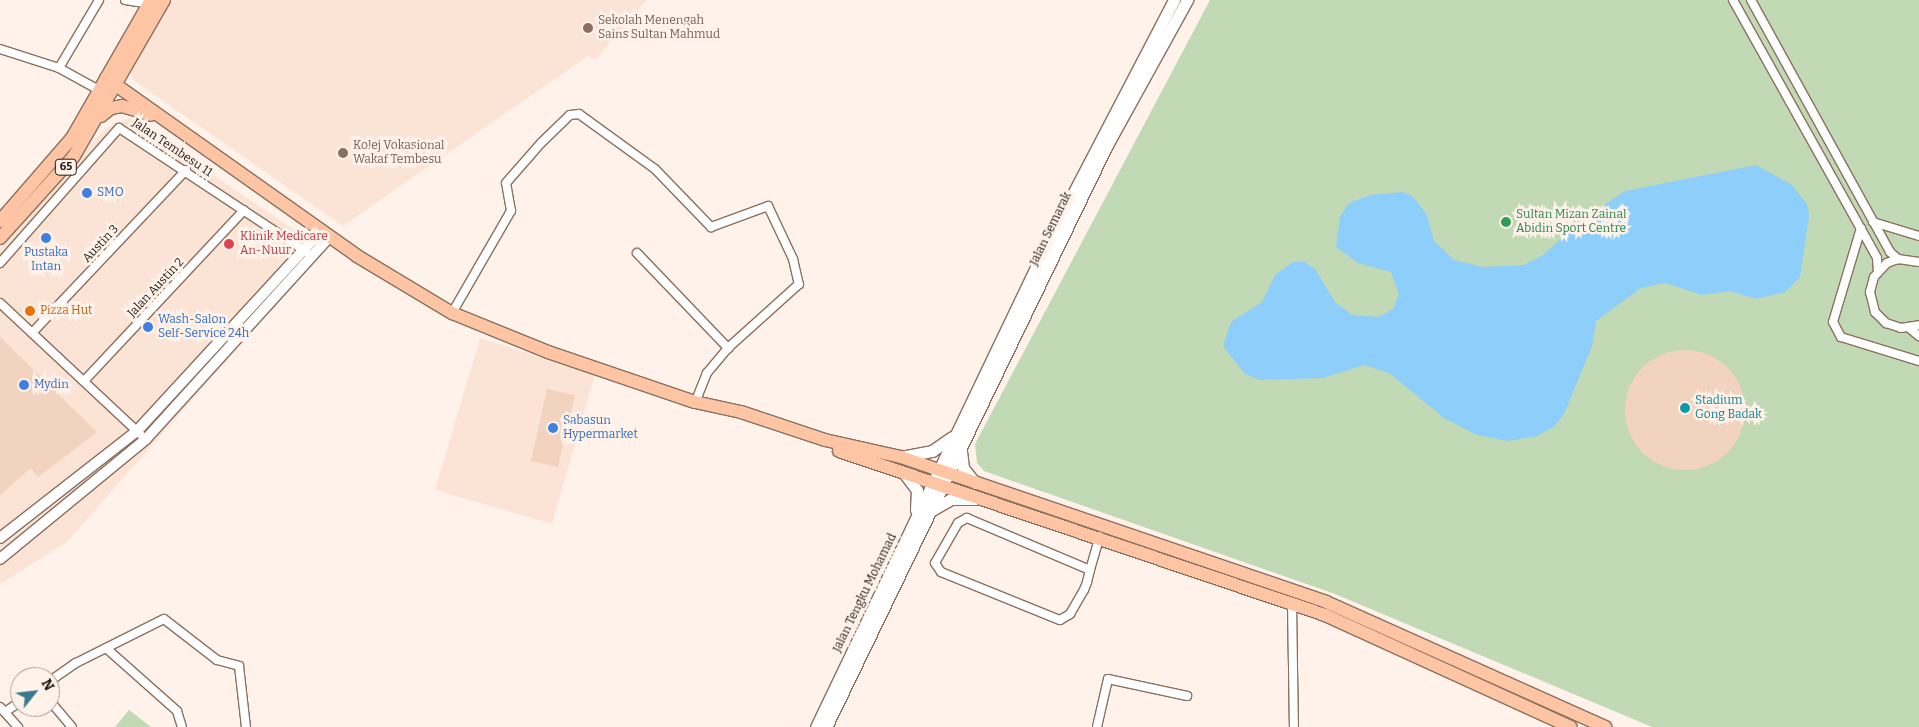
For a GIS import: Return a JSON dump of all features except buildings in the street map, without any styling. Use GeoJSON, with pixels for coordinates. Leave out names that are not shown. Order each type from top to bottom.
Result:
{"type":"FeatureCollection","features":[{"type":"Feature","properties":{"kind":"main road","name":"65"},"geometry":{"type":"LineString","coordinates":[[0,221],[58,158],[100,90],[128,63],[164,0]]}},
{"type":"Feature","properties":{"kind":"main road","name":"Jalan Semarak"},"geometry":{"type":"LineString","coordinates":[[944,473],[954,436],[1048,240],[1174,0]]}},
{"type":"Feature","properties":{"kind":"main road","name":"Jalan Semarak"},"geometry":{"type":"LineString","coordinates":[[944,473],[962,447],[1107,145],[1187,0]]}},
{"type":"Feature","properties":{"kind":"main road","name":"65"},"geometry":{"type":"LineString","coordinates":[[0,238],[64,170],[95,123],[111,81],[150,2]]}},
{"type":"Feature","properties":{"kind":"main road"},"geometry":{"type":"LineString","coordinates":[[128,63],[126,81],[135,98]]}},
{"type":"Feature","properties":{"kind":"main road"},"geometry":{"type":"LineString","coordinates":[[111,81],[401,285],[452,313],[548,352],[986,500],[1102,530],[1326,602],[1605,727]]}},
{"type":"Feature","properties":{"kind":"main road"},"geometry":{"type":"LineString","coordinates":[[95,123],[111,108],[122,106],[170,122]]}},
{"type":"Feature","properties":{"kind":"main road"},"geometry":{"type":"LineString","coordinates":[[699,403],[742,412],[824,440],[901,457],[1102,530],[1292,604],[1572,727]]}},
{"type":"Feature","properties":{"kind":"main road"},"geometry":{"type":"LineString","coordinates":[[901,457],[932,451],[954,436]]}},
{"type":"Feature","properties":{"kind":"main road"},"geometry":{"type":"LineString","coordinates":[[962,447],[964,468],[975,483]]}},
{"type":"Feature","properties":{"kind":"main road"},"geometry":{"type":"LineString","coordinates":[[904,472],[917,490],[913,526]]}},
{"type":"Feature","properties":{"kind":"main road","name":"Jalan Tengku Mohamad"},"geometry":{"type":"LineString","coordinates":[[816,727],[913,526],[944,473]]}},
{"type":"Feature","properties":{"kind":"main road","name":"Jalan Tengku Mohamad"},"geometry":{"type":"LineString","coordinates":[[826,727],[932,510],[938,484]]}},
{"type":"Feature","properties":{"kind":"main road"},"geometry":{"type":"LineString","coordinates":[[932,510],[951,499],[986,500]]}},
{"type":"Feature","properties":{"kind":"street"},"geometry":{"type":"LineString","coordinates":[[60,68],[99,0]]}},
{"type":"Feature","properties":{"kind":"street"},"geometry":{"type":"LineString","coordinates":[[125,0],[150,2]]}},
{"type":"Feature","properties":{"kind":"street"},"geometry":{"type":"LineString","coordinates":[[1733,0],[1877,258],[1878,271],[1870,292],[1875,312],[1893,326],[1909,328],[1919,325]]}},
{"type":"Feature","properties":{"kind":"street"},"geometry":{"type":"LineString","coordinates":[[1751,0],[1890,252],[1898,259],[1919,262]]}},
{"type":"Feature","properties":{"kind":"street"},"geometry":{"type":"LineString","coordinates":[[0,49],[60,68],[100,90]]}},
{"type":"Feature","properties":{"kind":"street"},"geometry":{"type":"LineString","coordinates":[[452,313],[511,211],[506,183],[541,143],[575,113],[655,169],[711,227],[768,206],[793,259],[798,284],[728,348],[707,373],[699,403]]}},
{"type":"Feature","properties":{"kind":"street","name":"Jalan Tembesu 11"},"geometry":{"type":"LineString","coordinates":[[0,263],[116,130],[126,129],[308,253]]}},
{"type":"Feature","properties":{"kind":"street","name":"Austin 3"},"geometry":{"type":"LineString","coordinates":[[32,333],[186,170]]}},
{"type":"Feature","properties":{"kind":"street","name":"Jalan Austin 2"},"geometry":{"type":"LineString","coordinates":[[84,381],[244,210]]}},
{"type":"Feature","properties":{"kind":"street"},"geometry":{"type":"LineString","coordinates":[[1873,222],[1919,236]]}},
{"type":"Feature","properties":{"kind":"street"},"geometry":{"type":"LineString","coordinates":[[1861,228],[1833,322],[1842,337],[1919,361]]}},
{"type":"Feature","properties":{"kind":"street"},"geometry":{"type":"LineString","coordinates":[[0,559],[146,439],[326,233]]}},
{"type":"Feature","properties":{"kind":"street"},"geometry":{"type":"LineString","coordinates":[[637,252],[728,348]]}},
{"type":"Feature","properties":{"kind":"street"},"geometry":{"type":"LineString","coordinates":[[0,538],[137,431],[308,253]]}},
{"type":"Feature","properties":{"kind":"street"},"geometry":{"type":"LineString","coordinates":[[1878,271],[1898,259]]}},
{"type":"Feature","properties":{"kind":"street"},"geometry":{"type":"LineString","coordinates":[[0,303],[146,439]]}},
{"type":"Feature","properties":{"kind":"street"},"geometry":{"type":"LineString","coordinates":[[1909,328],[1919,336]]}},
{"type":"Feature","properties":{"kind":"street"},"geometry":{"type":"LineString","coordinates":[[1090,570],[967,518],[958,523],[935,563],[941,572],[1060,620],[1070,614],[1090,570],[1102,530]]}},
{"type":"Feature","properties":{"kind":"street"},"geometry":{"type":"LineString","coordinates":[[1292,604],[1294,727]]}},
{"type":"Feature","properties":{"kind":"street"},"geometry":{"type":"LineString","coordinates":[[60,675],[106,648],[164,619],[169,620],[217,660],[239,666],[246,727]]}},
{"type":"Feature","properties":{"kind":"street"},"geometry":{"type":"LineString","coordinates":[[106,648],[177,711],[182,727]]}},
{"type":"Feature","properties":{"kind":"street"},"geometry":{"type":"LineString","coordinates":[[1097,727],[1108,679],[1187,696]]}},
{"type":"Feature","properties":{"kind":"street"},"geometry":{"type":"LineString","coordinates":[[2,709],[18,727]]}},
{"type":"Feature","properties":{"kind":"street"},"geometry":{"type":"LineString","coordinates":[[60,713],[72,727]]}},
{"type":"Feature","properties":{"kind":"shaded area","name":"Kolej Vokasional Wakaf Tembesu"},"geometry":{"type":"Polygon","coordinates":[[[172,0],[647,0],[595,60],[588,56],[343,226],[133,80],[130,72],[172,0]]]}},
{"type":"Feature","properties":{"kind":"shaded area"},"geometry":{"type":"Polygon","coordinates":[[[129,118],[324,250],[67,542],[0,584],[0,242],[105,129],[129,118]]]}},
{"type":"Feature","properties":{"kind":"shaded area"},"geometry":{"type":"Polygon","coordinates":[[[480,338],[595,375],[552,524],[435,490],[480,338]]]}},
{"type":"Feature","properties":{"kind":"green space","name":"Sultan Mizan Zainal Abidin Sport Centre"},"geometry":{"type":"Polygon","coordinates":[[[1210,0],[1919,0],[1919,727],[1652,727],[1335,594],[984,471],[977,463],[975,444],[1210,0]]]}},
{"type":"Feature","properties":{"kind":"green space"},"geometry":{"type":"Polygon","coordinates":[[[129,710],[151,727],[115,727],[129,710]]]}},
{"type":"Feature","properties":{"kind":"water"},"geometry":{"type":"Polygon","coordinates":[[[1756,165],[1792,185],[1807,204],[1809,216],[1800,277],[1785,292],[1756,299],[1730,291],[1702,295],[1665,283],[1641,288],[1596,321],[1592,346],[1564,414],[1554,427],[1537,436],[1508,441],[1477,435],[1444,418],[1389,373],[1364,365],[1323,378],[1260,380],[1245,374],[1223,346],[1231,322],[1262,302],[1275,275],[1293,262],[1305,262],[1315,269],[1335,302],[1352,315],[1379,317],[1393,309],[1399,294],[1391,272],[1358,263],[1336,247],[1340,217],[1349,203],[1370,195],[1403,192],[1412,196],[1426,213],[1434,241],[1454,260],[1483,267],[1524,265],[1543,255],[1581,221],[1625,191],[1756,165]]]}},
{"type":"Feature","properties":{"kind":"place","name":"Sekolah Menengah Sains Sultan Mahmud"},"geometry":{"type":"Point","coordinates":[588,28]}},
{"type":"Feature","properties":{"kind":"place","name":"Kolej Vokasional Wakaf Tembesu"},"geometry":{"type":"Point","coordinates":[343,153]}},
{"type":"Feature","properties":{"kind":"place","name":"SMO"},"geometry":{"type":"Point","coordinates":[87,193]}},
{"type":"Feature","properties":{"kind":"place","name":"Sultan Mizan Zainal Abidin Sport Centre"},"geometry":{"type":"Point","coordinates":[1506,222]}},
{"type":"Feature","properties":{"kind":"place","name":"Pustaka Intan"},"geometry":{"type":"Point","coordinates":[46,238]}},
{"type":"Feature","properties":{"kind":"place","name":"Klinik Medicare An-Nuur"},"geometry":{"type":"Point","coordinates":[229,244]}},
{"type":"Feature","properties":{"kind":"place","name":"Pizza Hut"},"geometry":{"type":"Point","coordinates":[30,311]}},
{"type":"Feature","properties":{"kind":"place","name":"Wash-Salon Self-Service 24h"},"geometry":{"type":"Point","coordinates":[148,327]}},
{"type":"Feature","properties":{"kind":"place","name":"Mydin"},"geometry":{"type":"Point","coordinates":[24,385]}},
{"type":"Feature","properties":{"kind":"place","name":"Stadium Gong Badak"},"geometry":{"type":"Point","coordinates":[1685,408]}},
{"type":"Feature","properties":{"kind":"place","name":"Sabasun Hypermarket"},"geometry":{"type":"Point","coordinates":[553,428]}}]}
